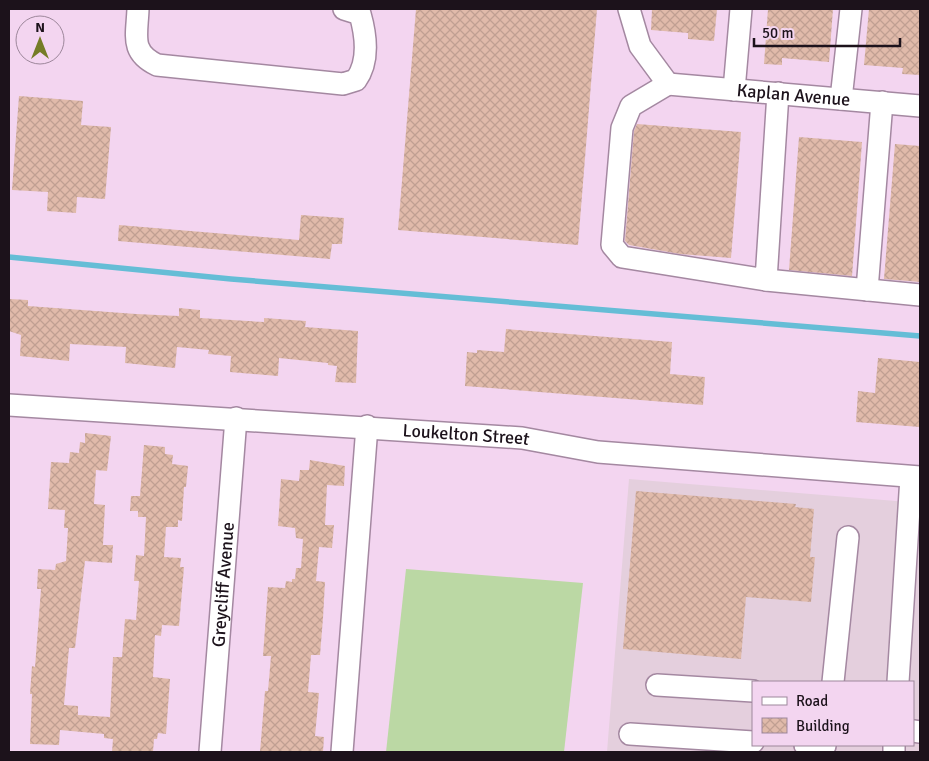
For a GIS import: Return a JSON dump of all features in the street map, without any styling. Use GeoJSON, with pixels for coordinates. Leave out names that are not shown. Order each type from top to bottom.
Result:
{"type":"FeatureCollection","features":[{"type":"Feature","properties":{"kind":"street"},"geometry":{"type":"LineString","coordinates":[[138,9],[137,48],[144,59],[157,65],[343,84],[356,80],[363,70],[365,31],[360,14],[344,9]]}},
{"type":"Feature","properties":{"kind":"street"},"geometry":{"type":"LineString","coordinates":[[629,9],[640,46],[668,84],[631,106],[622,128],[612,245],[622,257],[766,280],[920,295]]}},
{"type":"Feature","properties":{"kind":"street"},"geometry":{"type":"LineString","coordinates":[[734,90],[741,9]]}},
{"type":"Feature","properties":{"kind":"street"},"geometry":{"type":"LineString","coordinates":[[841,99],[851,9]]}},
{"type":"Feature","properties":{"kind":"street","name":"Kaplan Avenue"},"geometry":{"type":"LineString","coordinates":[[668,84],[920,106]]}},
{"type":"Feature","properties":{"kind":"street"},"geometry":{"type":"LineString","coordinates":[[766,280],[778,93]]}},
{"type":"Feature","properties":{"kind":"street"},"geometry":{"type":"LineString","coordinates":[[867,290],[882,102]]}},
{"type":"Feature","properties":{"kind":"street","name":"Loukelton Street"},"geometry":{"type":"LineString","coordinates":[[9,405],[367,426],[522,438],[598,452],[916,477]]}},
{"type":"Feature","properties":{"kind":"street","name":"Greycliff Avenue"},"geometry":{"type":"LineString","coordinates":[[210,752],[236,418]]}},
{"type":"Feature","properties":{"kind":"street"},"geometry":{"type":"LineString","coordinates":[[342,752],[367,426]]}},
{"type":"Feature","properties":{"kind":"street"},"geometry":{"type":"LineString","coordinates":[[898,681],[916,477]]}},
{"type":"Feature","properties":{"kind":"street"},"geometry":{"type":"LineString","coordinates":[[833,681],[848,537]]}},
{"type":"Feature","properties":{"kind":"street"},"geometry":{"type":"LineString","coordinates":[[657,684],[752,691]]}},
{"type":"Feature","properties":{"kind":"street"},"geometry":{"type":"LineString","coordinates":[[630,734],[752,742]]}},
{"type":"Feature","properties":{"kind":"shaded area"},"geometry":{"type":"Polygon","coordinates":[[[629,479],[920,503],[920,752],[607,752],[629,479]]]}},
{"type":"Feature","properties":{"kind":"green space"},"geometry":{"type":"Polygon","coordinates":[[[406,569],[583,583],[564,752],[386,752],[406,569]]]}},
{"type":"Feature","properties":{"kind":"building"},"geometry":{"type":"Polygon","coordinates":[[[416,9],[597,9],[578,245],[398,230],[416,9]]]}},
{"type":"Feature","properties":{"kind":"building"},"geometry":{"type":"Polygon","coordinates":[[[652,9],[717,9],[714,41],[688,39],[688,33],[651,30],[652,9]]]}},
{"type":"Feature","properties":{"kind":"building"},"geometry":{"type":"Polygon","coordinates":[[[768,9],[833,9],[829,62],[782,58],[782,65],[764,64],[768,9]]]}},
{"type":"Feature","properties":{"kind":"building"},"geometry":{"type":"Polygon","coordinates":[[[869,9],[920,9],[920,75],[902,74],[903,68],[864,65],[869,9]]]}},
{"type":"Feature","properties":{"kind":"building"},"geometry":{"type":"Polygon","coordinates":[[[19,96],[83,101],[81,125],[111,127],[105,199],[77,197],[76,213],[47,211],[48,192],[12,190],[19,96]]]}},
{"type":"Feature","properties":{"kind":"building"},"geometry":{"type":"Polygon","coordinates":[[[637,124],[741,132],[731,258],[680,254],[629,245],[625,241],[634,131],[637,124]]]}},
{"type":"Feature","properties":{"kind":"building"},"geometry":{"type":"Polygon","coordinates":[[[799,137],[862,142],[852,276],[789,270],[799,137]]]}},
{"type":"Feature","properties":{"kind":"building"},"geometry":{"type":"Polygon","coordinates":[[[895,144],[920,146],[920,282],[884,279],[895,144]]]}},
{"type":"Feature","properties":{"kind":"building"},"geometry":{"type":"Polygon","coordinates":[[[301,215],[344,218],[342,244],[332,244],[330,259],[118,241],[119,225],[299,240],[301,215]]]}},
{"type":"Feature","properties":{"kind":"building"},"geometry":{"type":"Polygon","coordinates":[[[9,299],[28,300],[28,306],[136,314],[179,316],[179,308],[200,310],[200,318],[264,322],[264,318],[306,321],[305,327],[358,331],[356,383],[335,382],[337,366],[328,365],[328,363],[279,358],[278,376],[230,372],[231,356],[208,354],[209,350],[177,347],[175,368],[125,363],[126,347],[70,344],[69,361],[20,356],[21,335],[9,331],[9,299]]]}},
{"type":"Feature","properties":{"kind":"building"},"geometry":{"type":"Polygon","coordinates":[[[506,329],[672,342],[670,374],[705,377],[703,405],[465,386],[467,352],[477,353],[477,350],[504,352],[506,329]]]}},
{"type":"Feature","properties":{"kind":"building"},"geometry":{"type":"Polygon","coordinates":[[[878,358],[920,362],[920,427],[856,422],[858,391],[875,393],[878,358]]]}},
{"type":"Feature","properties":{"kind":"building"},"geometry":{"type":"Polygon","coordinates":[[[85,433],[111,436],[107,471],[96,470],[94,504],[105,505],[103,545],[113,545],[112,563],[85,561],[75,648],[69,648],[64,705],[78,706],[78,715],[110,717],[113,657],[122,657],[125,619],[136,620],[139,581],[134,581],[136,555],[144,556],[146,517],[138,517],[138,511],[130,511],[131,496],[140,496],[144,445],[165,447],[165,454],[173,455],[172,464],[188,466],[186,487],[184,487],[182,521],[178,520],[178,527],[166,527],[164,557],[181,558],[180,567],[184,567],[179,626],[162,625],[161,636],[155,635],[153,677],[170,679],[166,734],[158,733],[157,739],[154,739],[153,752],[112,752],[113,739],[104,738],[104,734],[60,730],[59,745],[30,744],[32,694],[30,694],[32,666],[35,667],[41,589],[37,589],[38,569],[55,570],[56,564],[66,561],[68,528],[64,528],[65,510],[48,509],[51,462],[69,463],[70,452],[79,453],[80,442],[85,443],[85,433]]]}},
{"type":"Feature","properties":{"kind":"building"},"geometry":{"type":"Polygon","coordinates":[[[310,460],[345,466],[344,486],[327,485],[325,525],[334,525],[332,548],[319,547],[316,581],[325,582],[323,618],[320,655],[311,655],[308,692],[319,693],[315,736],[324,737],[323,752],[260,752],[265,691],[268,691],[271,656],[263,656],[268,587],[285,588],[286,581],[292,582],[292,579],[295,579],[296,568],[301,568],[303,539],[296,538],[295,528],[278,526],[281,479],[299,481],[300,470],[309,470],[310,460]]]}},
{"type":"Feature","properties":{"kind":"building"},"geometry":{"type":"Polygon","coordinates":[[[636,491],[796,504],[795,507],[814,509],[810,557],[815,557],[811,602],[746,597],[741,659],[623,649],[636,491]]]}},
{"type":"Feature","properties":{"kind":"waterway"},"geometry":{"type":"LineString","coordinates":[[9,257],[231,279],[920,336]]}}]}
